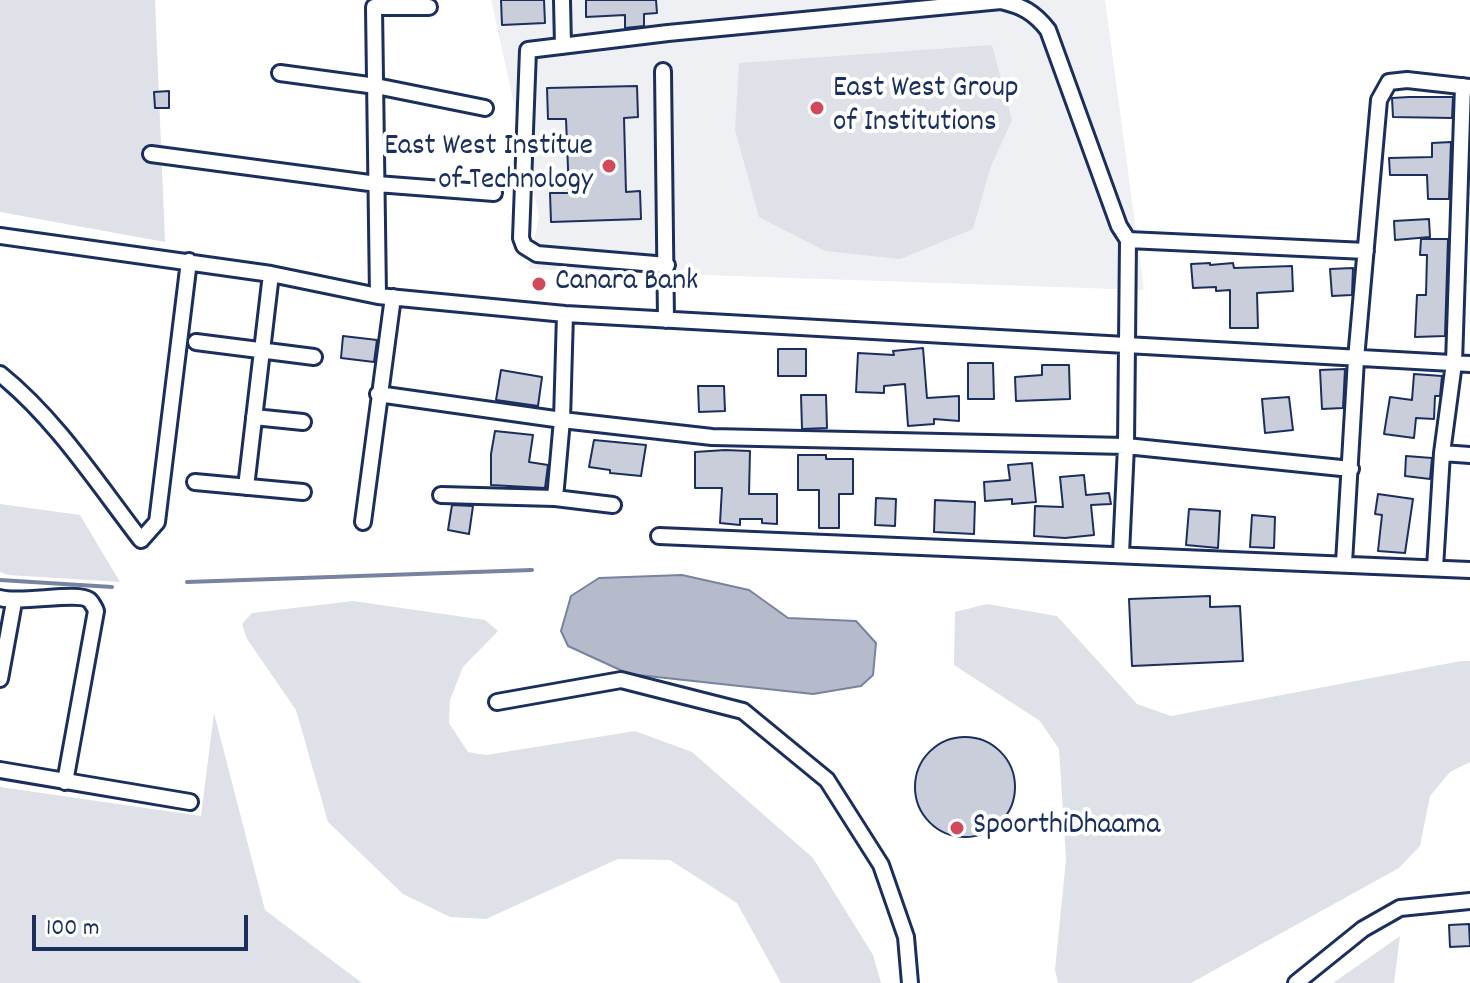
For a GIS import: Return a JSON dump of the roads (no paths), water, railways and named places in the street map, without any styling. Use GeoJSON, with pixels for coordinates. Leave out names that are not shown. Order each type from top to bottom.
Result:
{"type":"FeatureCollection","features":[{"type":"Feature","properties":{"kind":"street"},"geometry":{"type":"LineString","coordinates":[[562,0],[563,46]]}},
{"type":"Feature","properties":{"kind":"street"},"geometry":{"type":"LineString","coordinates":[[667,265],[537,254],[524,246],[521,238],[528,50],[1001,1],[1022,6],[1037,15],[1048,30],[1119,226],[1128,240],[1126,446],[1121,554]]}},
{"type":"Feature","properties":{"kind":"street"},"geometry":{"type":"LineString","coordinates":[[363,522],[386,297],[377,184],[374,7],[429,7]]}},
{"type":"Feature","properties":{"kind":"street"},"geometry":{"type":"LineString","coordinates":[[663,71],[666,320]]}},
{"type":"Feature","properties":{"kind":"street"},"geometry":{"type":"LineString","coordinates":[[280,73],[376,86],[485,108]]}},
{"type":"Feature","properties":{"kind":"street"},"geometry":{"type":"LineString","coordinates":[[1344,563],[1356,359],[1379,100],[1389,82],[1407,80],[1466,87],[1464,263],[1442,453],[1435,568]]}},
{"type":"Feature","properties":{"kind":"street"},"geometry":{"type":"LineString","coordinates":[[151,154],[377,184],[494,193]]}},
{"type":"Feature","properties":{"kind":"street"},"geometry":{"type":"LineString","coordinates":[[0,236],[189,261],[386,297],[565,314],[1470,364]]}},
{"type":"Feature","properties":{"kind":"street"},"geometry":{"type":"LineString","coordinates":[[1128,240],[1366,251]]}},
{"type":"Feature","properties":{"kind":"street"},"geometry":{"type":"LineString","coordinates":[[0,374],[23,393],[56,430],[141,540],[157,522],[189,261]]}},
{"type":"Feature","properties":{"kind":"street"},"geometry":{"type":"LineString","coordinates":[[246,487],[271,274]]}},
{"type":"Feature","properties":{"kind":"street"},"geometry":{"type":"LineString","coordinates":[[555,498],[562,420],[565,314]]}},
{"type":"Feature","properties":{"kind":"street"},"geometry":{"type":"LineString","coordinates":[[196,342],[314,357]]}},
{"type":"Feature","properties":{"kind":"street"},"geometry":{"type":"LineString","coordinates":[[378,394],[712,437],[1126,446],[1351,469]]}},
{"type":"Feature","properties":{"kind":"street"},"geometry":{"type":"LineString","coordinates":[[254,417],[303,422]]}},
{"type":"Feature","properties":{"kind":"street"},"geometry":{"type":"LineString","coordinates":[[1442,453],[1470,455]]}},
{"type":"Feature","properties":{"kind":"street"},"geometry":{"type":"LineString","coordinates":[[195,482],[303,492]]}},
{"type":"Feature","properties":{"kind":"street"},"geometry":{"type":"LineString","coordinates":[[441,495],[555,498],[613,505]]}},
{"type":"Feature","properties":{"kind":"street"},"geometry":{"type":"LineString","coordinates":[[659,536],[1470,570]]}},
{"type":"Feature","properties":{"kind":"street"},"geometry":{"type":"LineString","coordinates":[[0,679],[7,600],[79,596],[90,601],[96,611],[65,782]]}},
{"type":"Feature","properties":{"kind":"street"},"geometry":{"type":"LineString","coordinates":[[497,702],[621,680],[743,711],[827,780],[881,865],[906,937],[910,983]]}},
{"type":"Feature","properties":{"kind":"street"},"geometry":{"type":"LineString","coordinates":[[0,770],[190,802]]}},
{"type":"Feature","properties":{"kind":"street"},"geometry":{"type":"LineString","coordinates":[[1296,983],[1363,929],[1400,908],[1470,901]]}},
{"type":"Feature","properties":{"kind":"water"},"geometry":{"type":"Polygon","coordinates":[[[682,575],[749,590],[788,618],[856,621],[876,643],[873,675],[861,686],[813,694],[629,674],[568,646],[561,631],[571,596],[599,578],[682,575]]]}},
{"type":"Feature","properties":{"kind":"waterway"},"geometry":{"type":"LineString","coordinates":[[187,582],[532,570]]}},
{"type":"Feature","properties":{"kind":"waterway"},"geometry":{"type":"LineString","coordinates":[[0,580],[112,587]]}},
{"type":"Feature","properties":{"kind":"place","name":"East West Group of Institutions"},"geometry":{"type":"Point","coordinates":[817,108]}},
{"type":"Feature","properties":{"kind":"place","name":"East West Institue of Technology"},"geometry":{"type":"Point","coordinates":[609,166]}},
{"type":"Feature","properties":{"kind":"place","name":"Canara Bank"},"geometry":{"type":"Point","coordinates":[539,284]}},
{"type":"Feature","properties":{"kind":"place","name":"SpoorthiDhaama"},"geometry":{"type":"Point","coordinates":[957,828]}}]}
